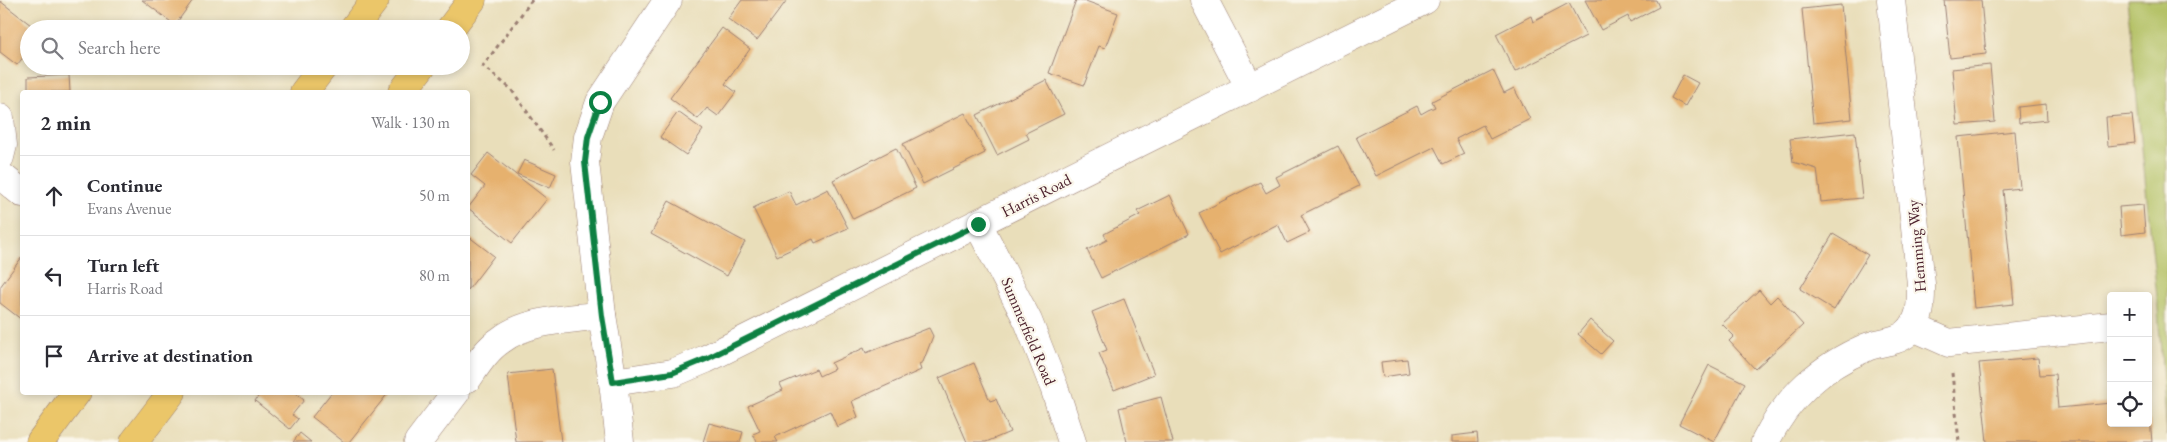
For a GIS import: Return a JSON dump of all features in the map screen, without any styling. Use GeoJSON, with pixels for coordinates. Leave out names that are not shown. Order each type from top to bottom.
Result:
{"type":"FeatureCollection","features":[{"type":"Feature","properties":{"kind":"highway"},"geometry":{"type":"LineString","coordinates":[[360,20],[375,0]]}},
{"type":"Feature","properties":{"kind":"highway"},"geometry":{"type":"LineString","coordinates":[[457,20],[472,0]]}},
{"type":"Feature","properties":{"kind":"highway"},"geometry":{"type":"LineString","coordinates":[[306,90],[317,75]]}},
{"type":"Feature","properties":{"kind":"highway"},"geometry":{"type":"LineString","coordinates":[[404,90],[415,75]]}},
{"type":"Feature","properties":{"kind":"highway"},"geometry":{"type":"LineString","coordinates":[[40,442],[75,395]]}},
{"type":"Feature","properties":{"kind":"highway"},"geometry":{"type":"LineString","coordinates":[[134,442],[170,395]]}},
{"type":"Feature","properties":{"kind":"street"},"geometry":{"type":"LineString","coordinates":[[620,442],[613,382],[602,316],[585,162],[588,137],[600,102],[668,0]]}},
{"type":"Feature","properties":{"kind":"street"},"geometry":{"type":"LineString","coordinates":[[1204,0],[1250,88]]}},
{"type":"Feature","properties":{"kind":"street","name":"Harris Road"},"geometry":{"type":"LineString","coordinates":[[613,382],[672,373],[706,359],[1425,0]]}},
{"type":"Feature","properties":{"kind":"street","name":"Hemming Way"},"geometry":{"type":"LineString","coordinates":[[1891,0],[1921,284],[1920,314],[1913,326]]}},
{"type":"Feature","properties":{"kind":"street"},"geometry":{"type":"LineString","coordinates":[[0,118],[3,144],[0,157]]}},
{"type":"Feature","properties":{"kind":"street"},"geometry":{"type":"LineString","coordinates":[[0,175],[20,191]]}},
{"type":"Feature","properties":{"kind":"street","name":"Summerfield Road"},"geometry":{"type":"LineString","coordinates":[[978,224],[1028,321],[1054,387],[1072,442]]}},
{"type":"Feature","properties":{"kind":"street"},"geometry":{"type":"LineString","coordinates":[[470,376],[499,341],[513,332],[534,325],[602,316]]}},
{"type":"Feature","properties":{"kind":"street"},"geometry":{"type":"LineString","coordinates":[[1764,442],[1788,404],[1808,383],[1830,366],[1849,355],[1905,335],[1913,326],[1949,343],[2107,326]]}},
{"type":"Feature","properties":{"kind":"street"},"geometry":{"type":"LineString","coordinates":[[418,442],[454,395]]}},
{"type":"Feature","properties":{"kind":"path"},"geometry":{"type":"LineString","coordinates":[[532,0],[483,66],[511,89],[553,149],[585,162]]}},
{"type":"Feature","properties":{"kind":"path"},"geometry":{"type":"LineString","coordinates":[[1949,343],[1959,442]]}},
{"type":"Feature","properties":{"kind":"green space"},"geometry":{"type":"Polygon","coordinates":[[[2127,0],[2167,0],[2167,435],[2157,298],[2127,0]]]}},
{"type":"Feature","properties":{"kind":"building"},"geometry":{"type":"Polygon","coordinates":[[[142,0],[193,0],[179,20],[168,20],[142,0]]]}},
{"type":"Feature","properties":{"kind":"building"},"geometry":{"type":"Polygon","coordinates":[[[742,0],[787,0],[757,40],[728,19],[742,0]]]}},
{"type":"Feature","properties":{"kind":"building"},"geometry":{"type":"Polygon","coordinates":[[[1076,0],[1083,0],[1118,13],[1105,48],[1099,46],[1084,85],[1049,73],[1076,0]]]}},
{"type":"Feature","properties":{"kind":"building"},"geometry":{"type":"Polygon","coordinates":[[[1585,0],[1656,0],[1659,7],[1630,22],[1628,16],[1601,30],[1585,0]]]}},
{"type":"Feature","properties":{"kind":"building"},"geometry":{"type":"Polygon","coordinates":[[[1944,0],[1981,0],[1986,54],[1950,58],[1944,0]]]}},
{"type":"Feature","properties":{"kind":"building"},"geometry":{"type":"Polygon","coordinates":[[[0,1],[24,20],[20,20],[20,61],[17,65],[0,52],[0,1]]]}},
{"type":"Feature","properties":{"kind":"building"},"geometry":{"type":"Polygon","coordinates":[[[1569,3],[1586,36],[1515,72],[1496,34],[1531,16],[1533,22],[1569,3]]]}},
{"type":"Feature","properties":{"kind":"building"},"geometry":{"type":"Polygon","coordinates":[[[1841,5],[1852,119],[1813,123],[1802,9],[1841,5]]]}},
{"type":"Feature","properties":{"kind":"building"},"geometry":{"type":"Polygon","coordinates":[[[722,28],[750,49],[725,84],[736,92],[718,116],[707,108],[698,119],[670,98],[722,28]]]}},
{"type":"Feature","properties":{"kind":"building"},"geometry":{"type":"Polygon","coordinates":[[[1990,65],[1995,122],[1957,125],[1952,69],[1990,65]]]}},
{"type":"Feature","properties":{"kind":"building"},"geometry":{"type":"Polygon","coordinates":[[[1493,70],[1504,93],[1514,88],[1530,119],[1490,139],[1483,125],[1456,139],[1464,154],[1443,164],[1434,147],[1376,176],[1356,137],[1417,106],[1421,114],[1435,107],[1432,101],[1493,70]]]}},
{"type":"Feature","properties":{"kind":"building"},"geometry":{"type":"Polygon","coordinates":[[[69,75],[70,90],[28,90],[28,77],[69,75]]]}},
{"type":"Feature","properties":{"kind":"building"},"geometry":{"type":"Polygon","coordinates":[[[1683,75],[1698,83],[1685,106],[1671,98],[1683,75]]]}},
{"type":"Feature","properties":{"kind":"building"},"geometry":{"type":"Polygon","coordinates":[[[1046,80],[1064,114],[1026,133],[1029,139],[997,155],[977,115],[1046,80]]]}},
{"type":"Feature","properties":{"kind":"building"},"geometry":{"type":"Polygon","coordinates":[[[2046,104],[2047,120],[2019,123],[2018,107],[2046,104]]]}},
{"type":"Feature","properties":{"kind":"building"},"geometry":{"type":"Polygon","coordinates":[[[678,112],[703,130],[686,155],[660,137],[678,112]]]}},
{"type":"Feature","properties":{"kind":"building"},"geometry":{"type":"Polygon","coordinates":[[[965,113],[985,153],[923,184],[903,144],[965,113]]]}},
{"type":"Feature","properties":{"kind":"building"},"geometry":{"type":"Polygon","coordinates":[[[2132,115],[2135,143],[2108,146],[2106,117],[2132,115]]]}},
{"type":"Feature","properties":{"kind":"building"},"geometry":{"type":"Polygon","coordinates":[[[2015,131],[2020,188],[2003,190],[2014,304],[1974,308],[1958,137],[2015,131]]]}},
{"type":"Feature","properties":{"kind":"building"},"geometry":{"type":"Polygon","coordinates":[[[1855,132],[1862,198],[1821,202],[1817,169],[1793,162],[1790,139],[1855,132]]]}},
{"type":"Feature","properties":{"kind":"building"},"geometry":{"type":"Polygon","coordinates":[[[1338,146],[1359,186],[1301,215],[1310,232],[1287,243],[1278,224],[1220,254],[1199,213],[1260,182],[1266,193],[1280,185],[1276,177],[1338,146]]]}},
{"type":"Feature","properties":{"kind":"building"},"geometry":{"type":"Polygon","coordinates":[[[896,148],[916,188],[853,219],[833,180],[896,148]]]}},
{"type":"Feature","properties":{"kind":"building"},"geometry":{"type":"Polygon","coordinates":[[[488,153],[547,199],[512,243],[470,210],[470,205],[485,186],[471,175],[488,153]]]}},
{"type":"Feature","properties":{"kind":"building"},"geometry":{"type":"Polygon","coordinates":[[[524,160],[556,174],[550,188],[517,174],[524,160]]]}},
{"type":"Feature","properties":{"kind":"building"},"geometry":{"type":"Polygon","coordinates":[[[828,189],[848,228],[815,243],[813,239],[777,256],[753,208],[789,191],[796,205],[828,189]]]}},
{"type":"Feature","properties":{"kind":"building"},"geometry":{"type":"Polygon","coordinates":[[[1170,195],[1189,234],[1101,278],[1087,250],[1107,240],[1104,234],[1140,215],[1137,211],[1170,195]]]}},
{"type":"Feature","properties":{"kind":"building"},"geometry":{"type":"Polygon","coordinates":[[[669,201],[745,242],[727,276],[651,234],[669,201]]]}},
{"type":"Feature","properties":{"kind":"building"},"geometry":{"type":"Polygon","coordinates":[[[2143,205],[2145,232],[2121,235],[2119,207],[2143,205]]]}},
{"type":"Feature","properties":{"kind":"building"},"geometry":{"type":"Polygon","coordinates":[[[1833,234],[1868,255],[1834,310],[1800,289],[1833,234]]]}},
{"type":"Feature","properties":{"kind":"building"},"geometry":{"type":"Polygon","coordinates":[[[470,238],[494,256],[470,287],[470,238]]]}},
{"type":"Feature","properties":{"kind":"building"},"geometry":{"type":"Polygon","coordinates":[[[20,260],[20,318],[0,303],[0,287],[20,260]]]}},
{"type":"Feature","properties":{"kind":"building"},"geometry":{"type":"Polygon","coordinates":[[[1759,290],[1770,303],[1777,296],[1803,325],[1755,369],[1729,341],[1734,336],[1722,324],[1759,290]]]}},
{"type":"Feature","properties":{"kind":"building"},"geometry":{"type":"Polygon","coordinates":[[[1124,299],[1154,374],[1114,390],[1099,353],[1107,350],[1092,312],[1124,299]]]}},
{"type":"Feature","properties":{"kind":"building"},"geometry":{"type":"Polygon","coordinates":[[[1590,320],[1613,341],[1601,354],[1578,334],[1590,320]]]}},
{"type":"Feature","properties":{"kind":"building"},"geometry":{"type":"Polygon","coordinates":[[[929,328],[933,336],[923,362],[919,364],[921,370],[852,401],[858,417],[837,427],[830,411],[775,437],[778,442],[757,442],[753,434],[760,431],[748,406],[783,390],[780,384],[816,369],[819,376],[834,369],[831,363],[864,348],[866,353],[929,328]]]}},
{"type":"Feature","properties":{"kind":"building"},"geometry":{"type":"Polygon","coordinates":[[[2038,358],[2040,375],[2055,374],[2058,408],[2107,403],[2107,427],[2151,427],[2152,442],[1987,442],[1979,363],[2038,358]]]}},
{"type":"Feature","properties":{"kind":"building"},"geometry":{"type":"Polygon","coordinates":[[[1407,359],[1409,373],[1383,377],[1381,362],[1407,359]]]}},
{"type":"Feature","properties":{"kind":"building"},"geometry":{"type":"Polygon","coordinates":[[[974,363],[990,401],[996,399],[1010,432],[986,442],[967,442],[939,378],[974,363]]]}},
{"type":"Feature","properties":{"kind":"building"},"geometry":{"type":"Polygon","coordinates":[[[1709,365],[1745,383],[1714,442],[1679,424],[1709,365]]]}},
{"type":"Feature","properties":{"kind":"building"},"geometry":{"type":"Polygon","coordinates":[[[552,369],[561,442],[516,442],[508,374],[552,369]]]}},
{"type":"Feature","properties":{"kind":"building"},"geometry":{"type":"Polygon","coordinates":[[[259,395],[298,395],[304,400],[292,415],[298,419],[290,429],[255,401],[259,395]]]}},
{"type":"Feature","properties":{"kind":"building"},"geometry":{"type":"Polygon","coordinates":[[[330,395],[387,395],[349,442],[344,442],[312,417],[330,395]]]}},
{"type":"Feature","properties":{"kind":"building"},"geometry":{"type":"Polygon","coordinates":[[[1161,397],[1173,442],[1127,442],[1119,408],[1161,397]]]}},
{"type":"Feature","properties":{"kind":"building"},"geometry":{"type":"Polygon","coordinates":[[[709,423],[743,432],[740,442],[703,442],[709,423]]]}},
{"type":"Feature","properties":{"kind":"building"},"geometry":{"type":"Polygon","coordinates":[[[300,433],[311,442],[293,442],[300,433]]]}},
{"type":"Feature","properties":{"kind":"building"},"geometry":{"type":"Polygon","coordinates":[[[1477,433],[1478,442],[1452,442],[1452,436],[1477,433]]]}},
{"type":"Feature","properties":{"kind":"route"},"geometry":{"type":"LineString","coordinates":[[600,102],[588,137],[585,162],[602,316],[613,382],[672,373],[706,359],[978,224]]}}]}
